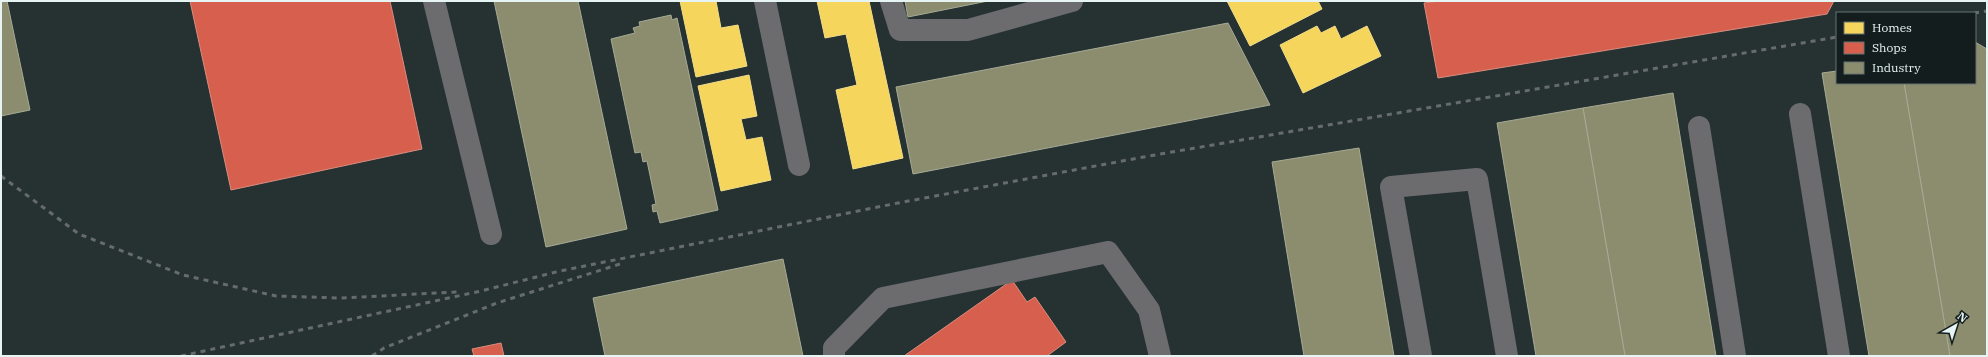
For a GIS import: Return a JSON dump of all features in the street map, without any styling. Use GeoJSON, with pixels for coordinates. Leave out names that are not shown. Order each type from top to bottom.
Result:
{"type":"FeatureCollection","features":[{"type":"Feature","properties":{"kind":"lane"},"geometry":{"type":"LineString","coordinates":[[434,1],[491,234]]}},
{"type":"Feature","properties":{"kind":"lane"},"geometry":{"type":"LineString","coordinates":[[765,1],[799,165]]}},
{"type":"Feature","properties":{"kind":"lane"},"geometry":{"type":"LineString","coordinates":[[891,1],[900,30],[968,30],[1072,1]]}},
{"type":"Feature","properties":{"kind":"lane"},"geometry":{"type":"LineString","coordinates":[[1800,114],[1839,356]]}},
{"type":"Feature","properties":{"kind":"lane"},"geometry":{"type":"LineString","coordinates":[[1699,127],[1735,356]]}},
{"type":"Feature","properties":{"kind":"lane"},"geometry":{"type":"LineString","coordinates":[[1421,356],[1391,187],[1477,180],[1507,356]]}},
{"type":"Feature","properties":{"kind":"lane"},"geometry":{"type":"LineString","coordinates":[[834,356],[834,348],[883,298],[1108,252],[1149,310],[1160,356]]}},
{"type":"Feature","properties":{"kind":"building: Homes"},"geometry":{"type":"Polygon","coordinates":[[[680,1],[716,1],[721,28],[738,25],[747,66],[696,77],[680,1]]]}},
{"type":"Feature","properties":{"kind":"building: Homes"},"geometry":{"type":"Polygon","coordinates":[[[817,1],[869,1],[903,158],[853,169],[836,90],[857,85],[846,34],[825,38],[817,1]]]}},
{"type":"Feature","properties":{"kind":"building: Homes"},"geometry":{"type":"Polygon","coordinates":[[[1227,1],[1318,1],[1322,9],[1250,46],[1227,1]]]}},
{"type":"Feature","properties":{"kind":"building: Homes"},"geometry":{"type":"Polygon","coordinates":[[[1317,26],[1321,33],[1335,26],[1341,39],[1367,26],[1381,56],[1303,93],[1280,45],[1317,26]]]}},
{"type":"Feature","properties":{"kind":"building: Homes"},"geometry":{"type":"Polygon","coordinates":[[[749,75],[757,116],[741,119],[746,140],[762,137],[771,180],[721,191],[698,86],[749,75]]]}},
{"type":"Feature","properties":{"kind":"building: Shops"},"geometry":{"type":"Polygon","coordinates":[[[190,1],[390,1],[422,149],[231,190],[190,1]]]}},
{"type":"Feature","properties":{"kind":"building: Shops"},"geometry":{"type":"Polygon","coordinates":[[[1439,1],[1834,1],[1827,14],[1438,78],[1424,3],[1439,1]]]}},
{"type":"Feature","properties":{"kind":"building: Shops"},"geometry":{"type":"Polygon","coordinates":[[[1012,280],[1027,302],[1035,297],[1066,342],[1047,356],[904,356],[1012,280]]]}},
{"type":"Feature","properties":{"kind":"building: Shops"},"geometry":{"type":"Polygon","coordinates":[[[501,343],[504,356],[474,356],[472,349],[501,343]]]}},
{"type":"Feature","properties":{"kind":"building: Industry"},"geometry":{"type":"Polygon","coordinates":[[[1,1],[7,1],[30,110],[1,116],[1,1]]]}},
{"type":"Feature","properties":{"kind":"building: Industry"},"geometry":{"type":"Polygon","coordinates":[[[494,1],[578,1],[627,229],[546,247],[494,1]]]}},
{"type":"Feature","properties":{"kind":"building: Industry"},"geometry":{"type":"Polygon","coordinates":[[[905,1],[988,1],[908,17],[905,1]]]}},
{"type":"Feature","properties":{"kind":"building: Industry"},"geometry":{"type":"Polygon","coordinates":[[[671,15],[672,20],[677,18],[718,210],[660,223],[657,211],[653,212],[652,205],[656,204],[647,161],[643,162],[641,152],[635,153],[611,39],[635,33],[633,28],[640,26],[639,22],[671,15]]]}},
{"type":"Feature","properties":{"kind":"building: Industry"},"geometry":{"type":"Polygon","coordinates":[[[1228,23],[1270,105],[913,174],[896,87],[1228,23]]]}},
{"type":"Feature","properties":{"kind":"building: Industry"},"geometry":{"type":"Polygon","coordinates":[[[1976,43],[1987,49],[1987,356],[1950,356],[1904,84],[1976,84],[1976,43]]]}},
{"type":"Feature","properties":{"kind":"building: Industry"},"geometry":{"type":"Polygon","coordinates":[[[1836,71],[1836,84],[1904,84],[1950,356],[1869,356],[1822,73],[1836,71]]]}},
{"type":"Feature","properties":{"kind":"building: Industry"},"geometry":{"type":"Polygon","coordinates":[[[1673,93],[1716,356],[1625,356],[1583,108],[1673,93]]]}},
{"type":"Feature","properties":{"kind":"building: Industry"},"geometry":{"type":"Polygon","coordinates":[[[1583,108],[1625,356],[1536,356],[1497,123],[1583,108]]]}},
{"type":"Feature","properties":{"kind":"building: Industry"},"geometry":{"type":"Polygon","coordinates":[[[1359,148],[1394,356],[1304,356],[1272,162],[1359,148]]]}},
{"type":"Feature","properties":{"kind":"building: Industry"},"geometry":{"type":"Polygon","coordinates":[[[783,259],[803,356],[605,356],[593,298],[783,259]]]}},
{"type":"Feature","properties":{"kind":"railway"},"geometry":{"type":"LineString","coordinates":[[1976,13],[1987,11]]}},
{"type":"Feature","properties":{"kind":"railway"},"geometry":{"type":"LineString","coordinates":[[181,356],[481,291],[560,271],[898,203],[1149,156],[1836,37]]}},
{"type":"Feature","properties":{"kind":"railway"},"geometry":{"type":"LineString","coordinates":[[1,176],[79,234],[183,275],[276,296],[340,298],[458,292]]}},
{"type":"Feature","properties":{"kind":"railway"},"geometry":{"type":"LineString","coordinates":[[372,356],[384,348],[497,303],[620,264]]}}]}
